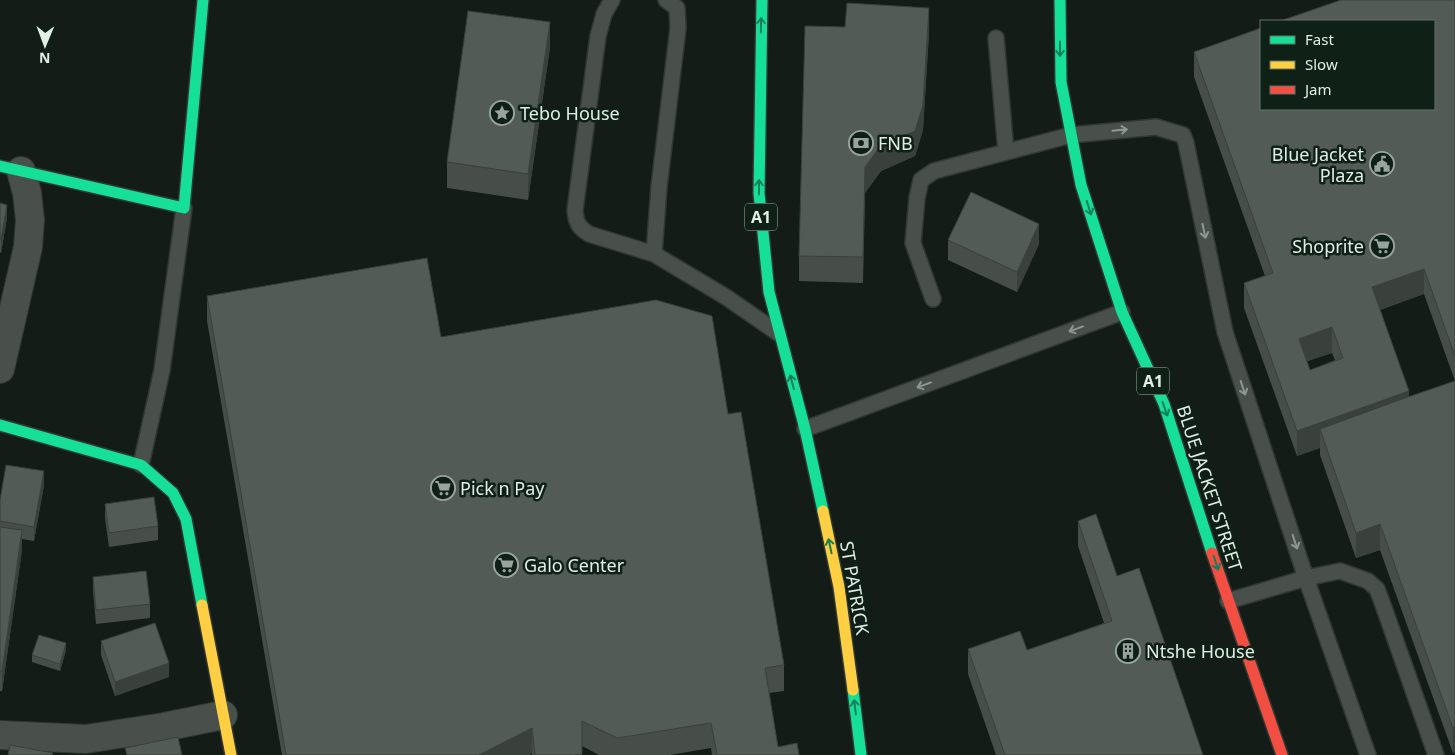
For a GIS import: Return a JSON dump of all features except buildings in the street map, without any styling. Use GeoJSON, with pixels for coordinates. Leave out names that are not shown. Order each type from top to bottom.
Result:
{"type":"FeatureCollection","features":[{"type":"Feature","properties":{"kind":"main road"},"geometry":{"type":"LineString","coordinates":[[10,168],[184,208],[203,0]]}},
{"type":"Feature","properties":{"kind":"main road","name":"A1"},"geometry":{"type":"LineString","coordinates":[[762,0],[759,193],[769,292],[778,332],[805,428]]}},
{"type":"Feature","properties":{"kind":"main road","name":"BLUE JACKET STREET"},"geometry":{"type":"LineString","coordinates":[[1060,0],[1060,82],[1081,185],[1122,312],[1164,404],[1228,601],[1282,755]]}},
{"type":"Feature","properties":{"kind":"main road"},"geometry":{"type":"LineString","coordinates":[[0,425],[141,464],[173,494],[186,519],[231,755]]}},
{"type":"Feature","properties":{"kind":"main road","name":"ST PATRICK"},"geometry":{"type":"LineString","coordinates":[[805,428],[839,587],[861,755]]}},
{"type":"Feature","properties":{"kind":"street"},"geometry":{"type":"LineString","coordinates":[[0,369],[28,247],[30,220],[26,193],[10,168]]}},
{"type":"Feature","properties":{"kind":"street"},"geometry":{"type":"LineString","coordinates":[[0,735],[86,739],[164,727],[223,715]]}},
{"type":"Feature","properties":{"kind":"lane"},"geometry":{"type":"LineString","coordinates":[[612,0],[604,14],[598,36],[574,210],[576,223],[589,234],[654,254],[726,297],[778,332]]}},
{"type":"Feature","properties":{"kind":"lane"},"geometry":{"type":"LineString","coordinates":[[654,254],[659,187],[678,28],[677,8],[666,0]]}},
{"type":"Feature","properties":{"kind":"lane"},"geometry":{"type":"LineString","coordinates":[[996,38],[1006,152]]}},
{"type":"Feature","properties":{"kind":"lane"},"geometry":{"type":"LineString","coordinates":[[933,299],[912,243],[917,198],[922,180],[934,171],[1071,135],[1156,127],[1182,135],[1186,143],[1225,332],[1306,578],[1368,755]]}},
{"type":"Feature","properties":{"kind":"lane"},"geometry":{"type":"LineString","coordinates":[[141,464],[162,370],[184,208]]}},
{"type":"Feature","properties":{"kind":"lane"},"geometry":{"type":"LineString","coordinates":[[805,428],[1122,312]]}},
{"type":"Feature","properties":{"kind":"lane"},"geometry":{"type":"LineString","coordinates":[[1228,601],[1306,578],[1340,571],[1368,581],[1377,589],[1436,755]]}},
{"type":"Feature","properties":{"kind":"traffic: fast"},"geometry":{"type":"LineString","coordinates":[[0,166],[184,208],[203,0]]}},
{"type":"Feature","properties":{"kind":"traffic: fast"},"geometry":{"type":"LineString","coordinates":[[762,0],[759,193],[769,292],[805,429],[823,511]]}},
{"type":"Feature","properties":{"kind":"traffic: fast"},"geometry":{"type":"LineString","coordinates":[[1060,0],[1061,82],[1081,185],[1122,312],[1164,404],[1212,553]]}},
{"type":"Feature","properties":{"kind":"traffic: fast"},"geometry":{"type":"LineString","coordinates":[[0,425],[141,465],[173,493],[186,519],[202,605]]}},
{"type":"Feature","properties":{"kind":"traffic: fast"},"geometry":{"type":"LineString","coordinates":[[853,690],[861,755]]}},
{"type":"Feature","properties":{"kind":"traffic: slow"},"geometry":{"type":"LineString","coordinates":[[823,511],[839,587],[853,690]]}},
{"type":"Feature","properties":{"kind":"traffic: slow"},"geometry":{"type":"LineString","coordinates":[[202,605],[231,755]]}},
{"type":"Feature","properties":{"kind":"traffic: jam"},"geometry":{"type":"LineString","coordinates":[[1212,553],[1282,755]]}},
{"type":"Feature","properties":{"kind":"place","name":"Tebo House"},"geometry":{"type":"Point","coordinates":[502,113]}},
{"type":"Feature","properties":{"kind":"place","name":"FNB"},"geometry":{"type":"Point","coordinates":[861,143]}},
{"type":"Feature","properties":{"kind":"place","name":"Blue Jacket Plaza"},"geometry":{"type":"Point","coordinates":[1382,164]}},
{"type":"Feature","properties":{"kind":"place","name":"Shoprite"},"geometry":{"type":"Point","coordinates":[1382,246]}},
{"type":"Feature","properties":{"kind":"place","name":"Pick n Pay"},"geometry":{"type":"Point","coordinates":[443,488]}},
{"type":"Feature","properties":{"kind":"place","name":"Galo Center"},"geometry":{"type":"Point","coordinates":[506,565]}},
{"type":"Feature","properties":{"kind":"place","name":"Ntshe House"},"geometry":{"type":"Point","coordinates":[1128,651]}}]}
